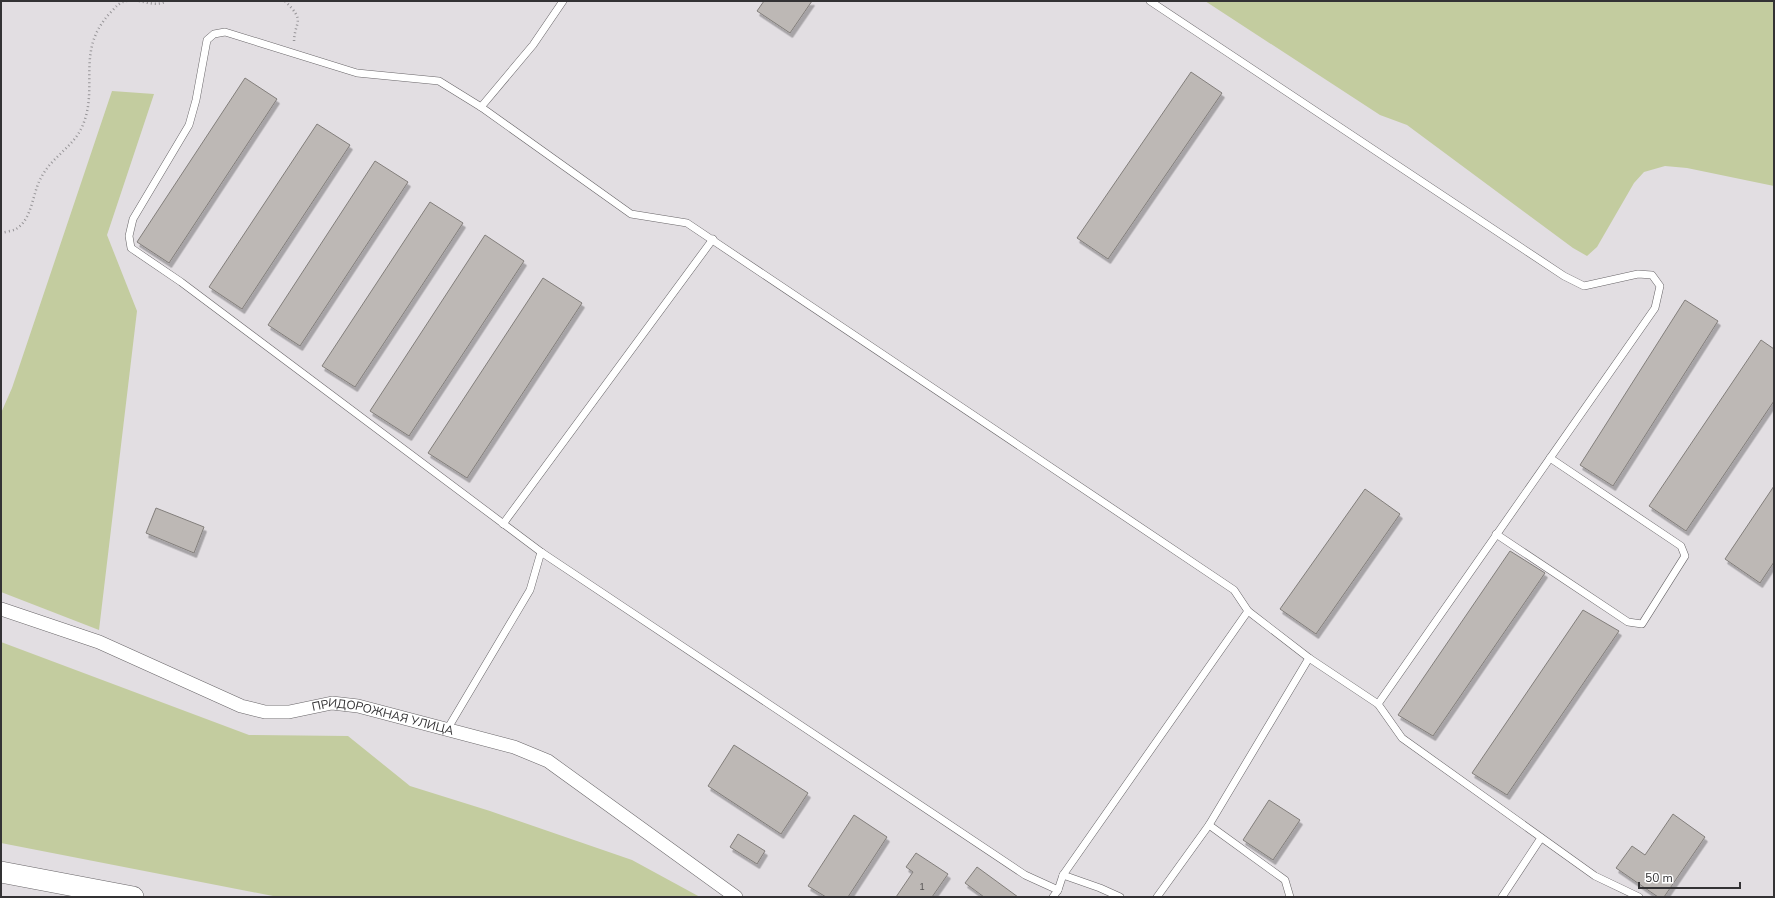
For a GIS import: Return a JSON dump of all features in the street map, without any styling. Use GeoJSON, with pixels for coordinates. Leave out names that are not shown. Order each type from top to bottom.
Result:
{"type":"FeatureCollection","features":[{"type":"Feature","properties":{"kind":"main road"},"geometry":{"type":"LineString","coordinates":[[1,872],[133,897]]}},
{"type":"Feature","properties":{"kind":"street","name":"ПРИДОРОЖНАЯ УЛИЦА"},"geometry":{"type":"LineString","coordinates":[[1,609],[99,642],[241,706],[265,712],[289,712],[332,703],[358,706],[514,746],[548,761],[736,897]]}},
{"type":"Feature","properties":{"kind":"lane"},"geometry":{"type":"LineString","coordinates":[[481,107],[533,45],[563,1]]}},
{"type":"Feature","properties":{"kind":"lane"},"geometry":{"type":"LineString","coordinates":[[1150,1],[1564,276],[1584,286],[1638,274],[1652,275],[1660,286],[1655,308],[1378,704]]}},
{"type":"Feature","properties":{"kind":"lane"},"geometry":{"type":"LineString","coordinates":[[1058,890],[1025,875],[541,552],[181,282],[131,248],[129,236],[133,219],[189,125],[196,100],[207,40],[214,34],[225,32],[357,73],[439,81],[481,107],[631,214],[686,223],[713,239],[1234,590],[1248,612],[1309,658],[1378,704],[1402,738],[1595,876],[1639,897]]}},
{"type":"Feature","properties":{"kind":"lane"},"geometry":{"type":"LineString","coordinates":[[503,524],[713,239]]}},
{"type":"Feature","properties":{"kind":"lane"},"geometry":{"type":"LineString","coordinates":[[1496,534],[1628,622],[1642,624],[1684,556],[1681,546],[1550,458]]}},
{"type":"Feature","properties":{"kind":"lane"},"geometry":{"type":"LineString","coordinates":[[448,728],[530,590],[541,552]]}},
{"type":"Feature","properties":{"kind":"lane"},"geometry":{"type":"LineString","coordinates":[[1053,897],[1058,890],[1063,875],[1248,612]]}},
{"type":"Feature","properties":{"kind":"lane"},"geometry":{"type":"LineString","coordinates":[[1158,897],[1209,825],[1309,658]]}},
{"type":"Feature","properties":{"kind":"lane"},"geometry":{"type":"LineString","coordinates":[[1209,825],[1285,880],[1290,897]]}},
{"type":"Feature","properties":{"kind":"lane"},"geometry":{"type":"LineString","coordinates":[[1502,897],[1542,838]]}},
{"type":"Feature","properties":{"kind":"lane"},"geometry":{"type":"LineString","coordinates":[[1063,875],[1120,897]]}},
{"type":"Feature","properties":{"kind":"path"},"geometry":{"type":"LineString","coordinates":[[1,233],[15,230],[25,221],[42,176],[52,163],[66,151],[82,127],[87,108],[88,59],[92,44],[104,19],[120,2],[127,1]]}},
{"type":"Feature","properties":{"kind":"path"},"geometry":{"type":"LineString","coordinates":[[139,1],[152,3],[163,3],[166,1]]}},
{"type":"Feature","properties":{"kind":"path"},"geometry":{"type":"LineString","coordinates":[[285,1],[298,16],[298,25],[294,39],[294,46],[297,54]]}},
{"type":"Feature","properties":{"kind":"green space"},"geometry":{"type":"Polygon","coordinates":[[[1205,1],[1774,1],[1774,186],[1687,168],[1665,166],[1644,172],[1634,183],[1597,247],[1587,256],[1573,248],[1407,125],[1380,115],[1205,1]]]}},
{"type":"Feature","properties":{"kind":"green space"},"geometry":{"type":"Polygon","coordinates":[[[112,91],[154,94],[107,235],[137,311],[99,630],[1,592],[1,413],[12,388],[112,91]]]}},
{"type":"Feature","properties":{"kind":"green space"},"geometry":{"type":"Polygon","coordinates":[[[1,642],[249,735],[348,736],[410,786],[490,811],[632,860],[700,897],[278,897],[1,843],[1,642]]]}},
{"type":"Feature","properties":{"kind":"building"},"geometry":{"type":"Polygon","coordinates":[[[764,1],[812,1],[790,33],[757,11],[764,1]]]}},
{"type":"Feature","properties":{"kind":"building"},"geometry":{"type":"Polygon","coordinates":[[[1191,72],[1222,93],[1108,259],[1077,238],[1191,72]]]}},
{"type":"Feature","properties":{"kind":"building"},"geometry":{"type":"Polygon","coordinates":[[[245,78],[277,99],[169,263],[137,242],[245,78]]]}},
{"type":"Feature","properties":{"kind":"building"},"geometry":{"type":"Polygon","coordinates":[[[317,124],[350,145],[242,309],[209,287],[317,124]]]}},
{"type":"Feature","properties":{"kind":"building"},"geometry":{"type":"Polygon","coordinates":[[[375,161],[408,182],[300,346],[268,325],[375,161]]]}},
{"type":"Feature","properties":{"kind":"building"},"geometry":{"type":"Polygon","coordinates":[[[430,202],[463,223],[355,387],[322,366],[430,202]]]}},
{"type":"Feature","properties":{"kind":"building"},"geometry":{"type":"Polygon","coordinates":[[[485,235],[524,261],[409,436],[370,411],[485,235]]]}},
{"type":"Feature","properties":{"kind":"building"},"geometry":{"type":"Polygon","coordinates":[[[543,278],[582,303],[467,478],[428,453],[543,278]]]}},
{"type":"Feature","properties":{"kind":"building"},"geometry":{"type":"Polygon","coordinates":[[[1685,300],[1718,321],[1613,486],[1580,465],[1685,300]]]}},
{"type":"Feature","properties":{"kind":"building"},"geometry":{"type":"Polygon","coordinates":[[[1761,340],[1774,349],[1774,401],[1686,531],[1649,506],[1761,340]]]}},
{"type":"Feature","properties":{"kind":"building"},"geometry":{"type":"Polygon","coordinates":[[[1774,486],[1774,562],[1760,583],[1725,559],[1774,486]]]}},
{"type":"Feature","properties":{"kind":"building"},"geometry":{"type":"Polygon","coordinates":[[[1365,489],[1400,514],[1316,634],[1280,609],[1365,489]]]}},
{"type":"Feature","properties":{"kind":"building"},"geometry":{"type":"Polygon","coordinates":[[[156,508],[204,527],[194,553],[146,533],[156,508]]]}},
{"type":"Feature","properties":{"kind":"building"},"geometry":{"type":"Polygon","coordinates":[[[1510,551],[1545,573],[1433,736],[1398,715],[1510,551]]]}},
{"type":"Feature","properties":{"kind":"building"},"geometry":{"type":"Polygon","coordinates":[[[1583,610],[1619,631],[1507,795],[1472,773],[1583,610]]]}},
{"type":"Feature","properties":{"kind":"building"},"geometry":{"type":"Polygon","coordinates":[[[734,745],[808,793],[781,834],[708,786],[734,745]]]}},
{"type":"Feature","properties":{"kind":"building"},"geometry":{"type":"Polygon","coordinates":[[[1269,800],[1300,820],[1273,860],[1243,840],[1269,800]]]}},
{"type":"Feature","properties":{"kind":"building"},"geometry":{"type":"Polygon","coordinates":[[[1673,814],[1705,837],[1664,897],[1658,897],[1616,868],[1632,846],[1645,855],[1673,814]]]}},
{"type":"Feature","properties":{"kind":"building"},"geometry":{"type":"Polygon","coordinates":[[[854,815],[887,837],[848,897],[826,897],[808,886],[854,815]]]}},
{"type":"Feature","properties":{"kind":"building"},"geometry":{"type":"Polygon","coordinates":[[[738,834],[765,851],[757,864],[730,847],[738,834]]]}},
{"type":"Feature","properties":{"kind":"building"},"geometry":{"type":"Polygon","coordinates":[[[916,853],[948,874],[932,897],[896,897],[913,872],[906,867],[916,853]]]}},
{"type":"Feature","properties":{"kind":"building"},"geometry":{"type":"Polygon","coordinates":[[[977,867],[1018,897],[984,897],[965,883],[977,867]]]}}]}
